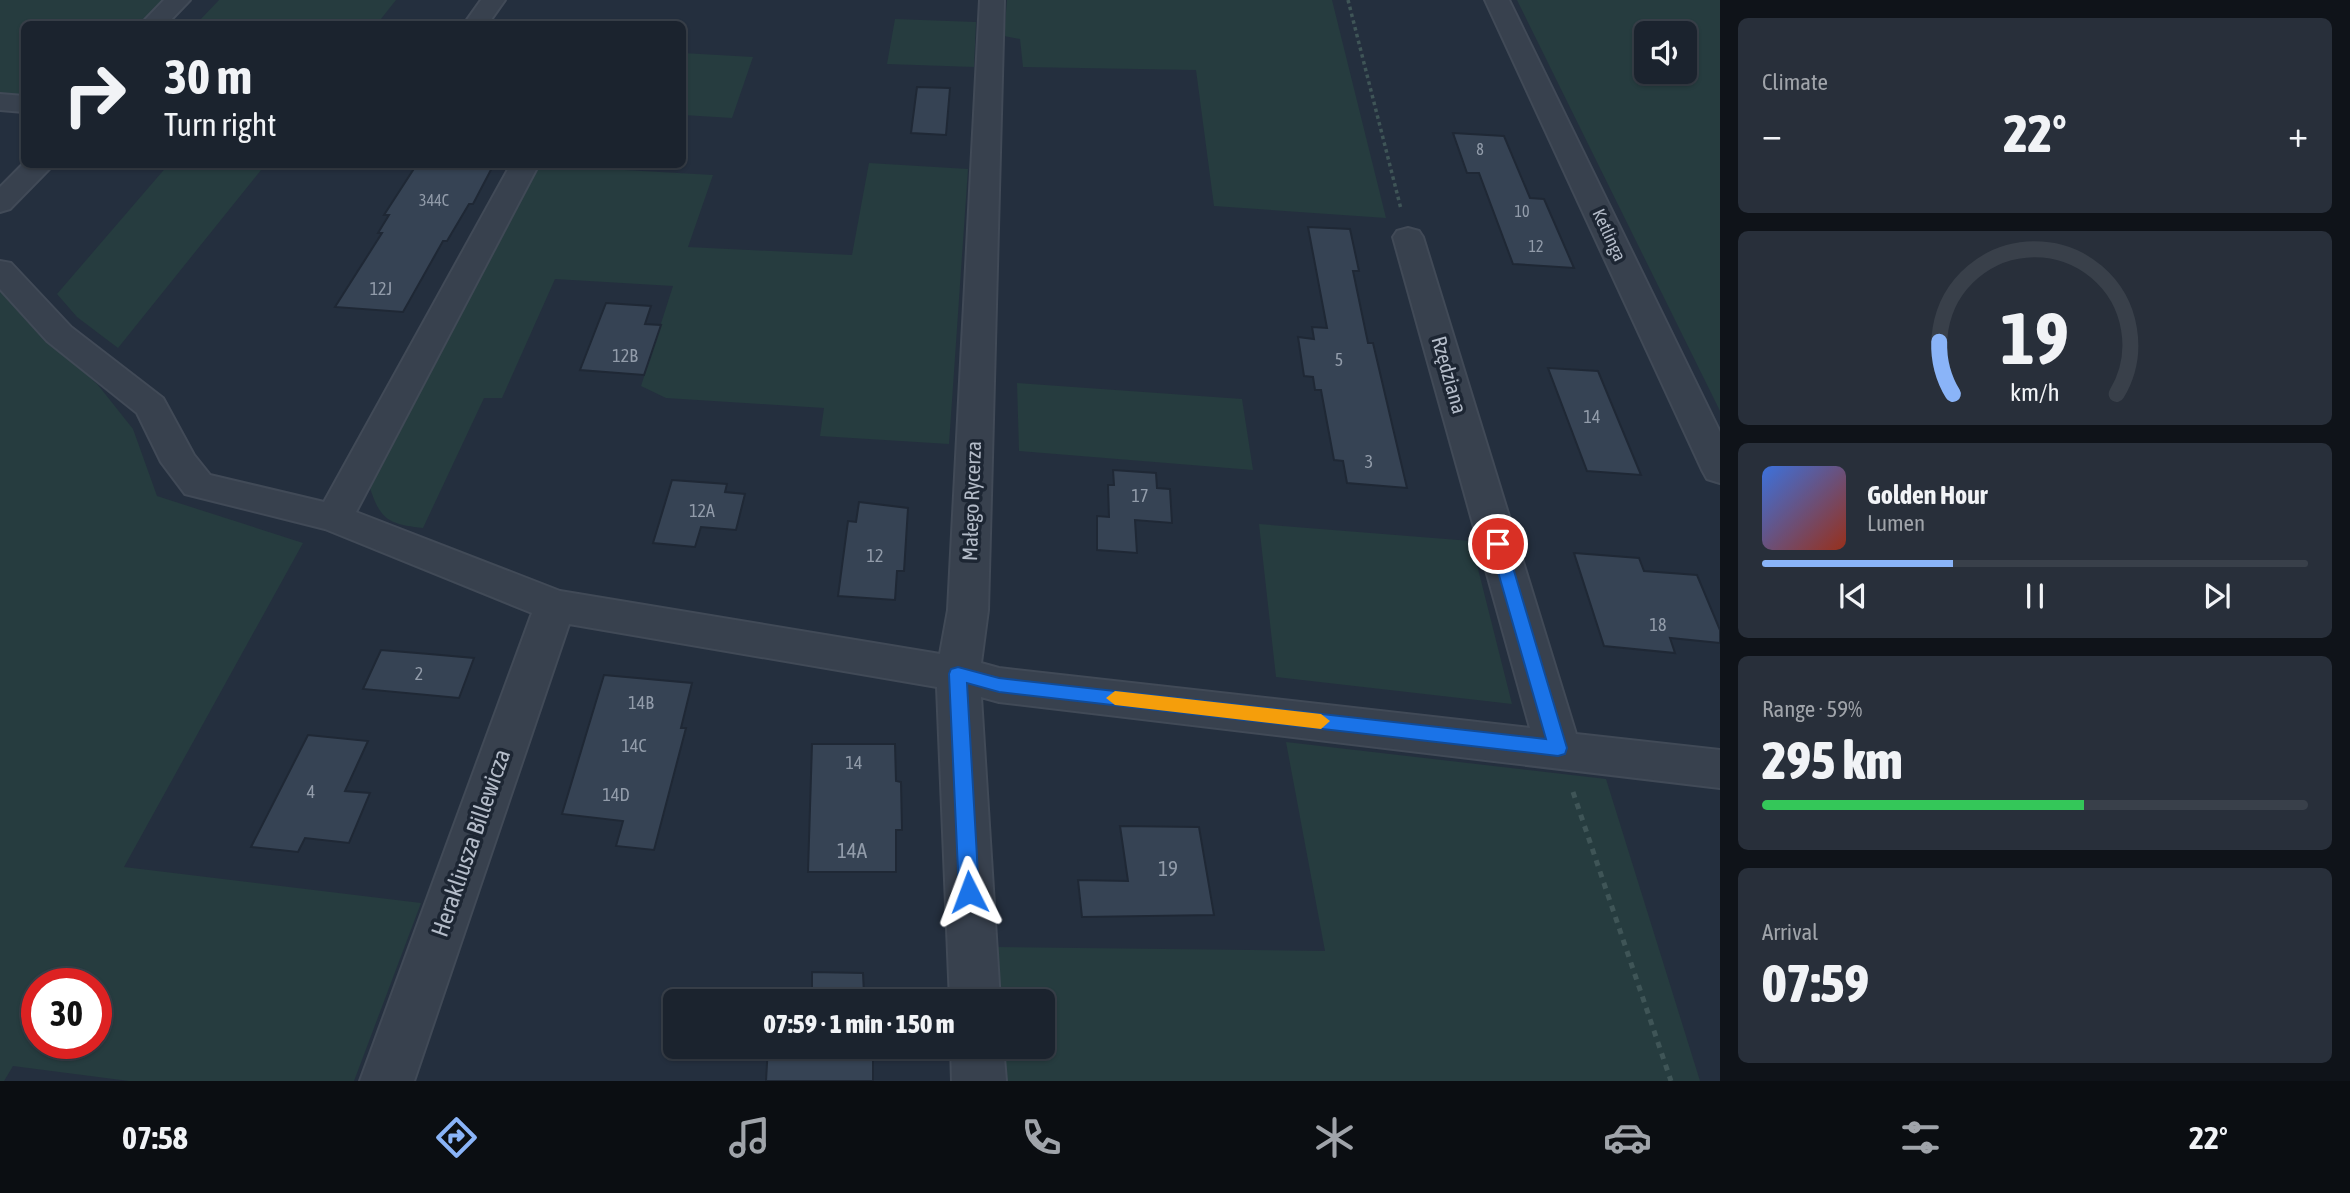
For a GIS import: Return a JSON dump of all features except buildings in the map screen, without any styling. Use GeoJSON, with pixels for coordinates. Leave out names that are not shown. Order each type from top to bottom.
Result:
{"type":"FeatureCollection","features":[{"type":"Feature","properties":{"kind":"street"},"geometry":{"type":"LineString","coordinates":[[479,21],[493,0]]}},
{"type":"Feature","properties":{"kind":"street","name":"Małego Rycerza"},"geometry":{"type":"LineString","coordinates":[[974,989],[958,674],[968,610],[986,214],[992,0]]}},
{"type":"Feature","properties":{"kind":"street","name":"Ketlinga"},"geometry":{"type":"LineString","coordinates":[[1497,0],[1720,470]]}},
{"type":"Feature","properties":{"kind":"street"},"geometry":{"type":"LineString","coordinates":[[161,21],[187,11]]}},
{"type":"Feature","properties":{"kind":"street"},"geometry":{"type":"LineString","coordinates":[[0,102],[21,104]]}},
{"type":"Feature","properties":{"kind":"street"},"geometry":{"type":"LineString","coordinates":[[0,184],[21,164]]}},
{"type":"Feature","properties":{"kind":"street"},"geometry":{"type":"LineString","coordinates":[[0,204],[36,168]]}},
{"type":"Feature","properties":{"kind":"street"},"geometry":{"type":"LineString","coordinates":[[334,518],[523,168]]}},
{"type":"Feature","properties":{"kind":"street","name":"Rzędziana"},"geometry":{"type":"LineString","coordinates":[[1408,237],[1558,748]]}},
{"type":"Feature","properties":{"kind":"street"},"geometry":{"type":"LineString","coordinates":[[0,270],[59,334],[151,406],[179,462],[198,485],[334,518],[555,606],[958,674],[999,685],[1558,748],[1720,769]]}},
{"type":"Feature","properties":{"kind":"street","name":"Herakliusza Billewicza"},"geometry":{"type":"LineString","coordinates":[[387,1081],[555,606]]}},
{"type":"Feature","properties":{"kind":"street"},"geometry":{"type":"LineString","coordinates":[[978,1059],[979,1081]]}},
{"type":"Feature","properties":{"kind":"path"},"geometry":{"type":"LineString","coordinates":[[1348,0],[1408,237]]}},
{"type":"Feature","properties":{"kind":"path"},"geometry":{"type":"LineString","coordinates":[[1558,748],[1671,1081]]}},
{"type":"Feature","properties":{"kind":"green space"},"geometry":{"type":"Polygon","coordinates":[[[0,0],[168,0],[145,21],[21,21],[21,97],[0,96],[0,0]]]}},
{"type":"Feature","properties":{"kind":"green space"},"geometry":{"type":"Polygon","coordinates":[[[219,0],[396,0],[379,21],[200,20],[219,0]]]}},
{"type":"Feature","properties":{"kind":"green space"},"geometry":{"type":"Polygon","coordinates":[[[1007,0],[1332,0],[1386,218],[1214,206],[1196,70],[1023,67],[1020,39],[1004,36],[1007,0]]]}},
{"type":"Feature","properties":{"kind":"green space"},"geometry":{"type":"Polygon","coordinates":[[[1517,0],[1720,0],[1720,411],[1517,0]]]}},
{"type":"Feature","properties":{"kind":"green space"},"geometry":{"type":"Polygon","coordinates":[[[895,19],[976,22],[974,67],[887,64],[895,19]]]}},
{"type":"Feature","properties":{"kind":"green space"},"geometry":{"type":"Polygon","coordinates":[[[686,53],[753,57],[732,118],[686,115],[686,53]]]}},
{"type":"Feature","properties":{"kind":"green space"},"geometry":{"type":"Polygon","coordinates":[[[869,163],[968,169],[949,444],[820,436],[824,408],[666,398],[641,386],[673,286],[555,279],[502,398],[484,398],[423,528],[393,522],[377,506],[369,485],[535,168],[590,168],[713,175],[688,247],[852,255],[869,163]]]}},
{"type":"Feature","properties":{"kind":"green space"},"geometry":{"type":"Polygon","coordinates":[[[165,168],[263,168],[118,348],[77,317],[57,294],[165,168]]]}},
{"type":"Feature","properties":{"kind":"green space"},"geometry":{"type":"Polygon","coordinates":[[[0,290],[98,385],[133,429],[157,496],[303,543],[124,867],[421,903],[354,1081],[129,1081],[13,1066],[4,1081],[0,1081],[0,290]]]}},
{"type":"Feature","properties":{"kind":"green space"},"geometry":{"type":"Polygon","coordinates":[[[1017,383],[1242,399],[1253,470],[1019,451],[1017,383]]]}},
{"type":"Feature","properties":{"kind":"green space"},"geometry":{"type":"Polygon","coordinates":[[[1259,524],[1471,541],[1512,704],[1276,677],[1259,524]]]}},
{"type":"Feature","properties":{"kind":"green space"},"geometry":{"type":"Polygon","coordinates":[[[1286,742],[1606,779],[1700,1081],[1007,1081],[1005,1059],[1055,1059],[1055,989],[999,989],[996,947],[1325,951],[1286,742]]]}},
{"type":"Feature","properties":{"kind":"slow traffic"},"geometry":{"type":"LineString","coordinates":[[1115,698],[1321,721]]}},
{"type":"Feature","properties":{"kind":"route"},"geometry":{"type":"LineString","coordinates":[[969,892],[958,674],[999,685],[1558,748],[1498,544]]}}]}
